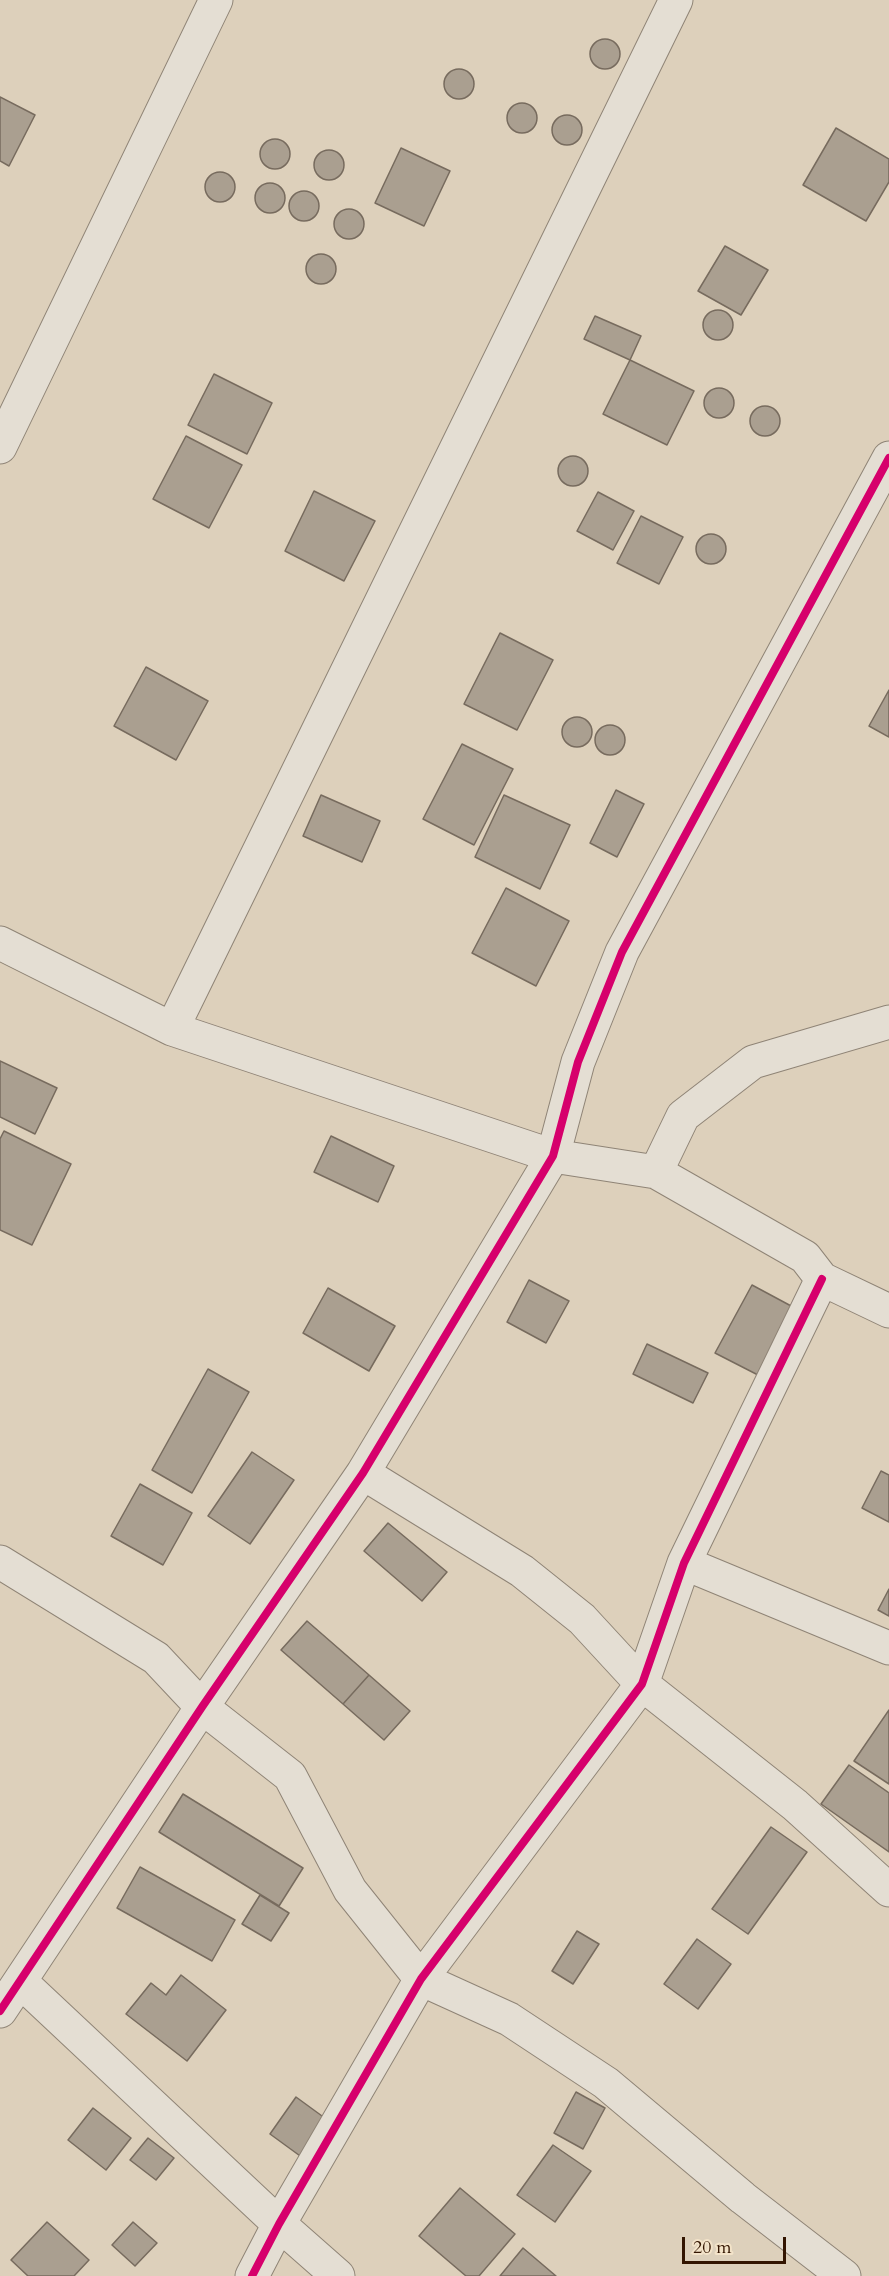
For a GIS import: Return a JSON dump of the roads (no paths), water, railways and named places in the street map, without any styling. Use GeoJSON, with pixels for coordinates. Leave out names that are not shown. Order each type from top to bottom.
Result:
{"type":"FeatureCollection","features":[{"type":"Feature","properties":{"kind":"street"},"geometry":{"type":"LineString","coordinates":[[0,447],[216,0]]}},
{"type":"Feature","properties":{"kind":"street"},"geometry":{"type":"LineString","coordinates":[[172,1029],[676,0]]}},
{"type":"Feature","properties":{"kind":"street"},"geometry":{"type":"LineString","coordinates":[[0,2011],[202,1707],[363,1473],[554,1156],[578,1062],[622,952],[889,458]]}},
{"type":"Feature","properties":{"kind":"street"},"geometry":{"type":"LineString","coordinates":[[0,943],[172,1029],[554,1156],[656,1172],[805,1257],[822,1279],[889,1311]]}},
{"type":"Feature","properties":{"kind":"street"},"geometry":{"type":"LineString","coordinates":[[656,1172],[683,1116],[753,1062],[889,1022]]}},
{"type":"Feature","properties":{"kind":"street"},"geometry":{"type":"LineString","coordinates":[[252,2276],[279,2224],[421,1979],[642,1684],[684,1563],[822,1279]]}},
{"type":"Feature","properties":{"kind":"street"},"geometry":{"type":"LineString","coordinates":[[363,1473],[522,1571],[582,1619],[642,1684],[795,1806],[889,1890]]}},
{"type":"Feature","properties":{"kind":"street"},"geometry":{"type":"LineString","coordinates":[[0,1562],[156,1658],[202,1707],[290,1776],[350,1890],[421,1979],[509,2019],[606,2083],[743,2198],[844,2276]]}},
{"type":"Feature","properties":{"kind":"street"},"geometry":{"type":"LineString","coordinates":[[684,1563],[889,1648]]}},
{"type":"Feature","properties":{"kind":"street"},"geometry":{"type":"LineString","coordinates":[[20,1981],[279,2224],[338,2276]]}}]}
